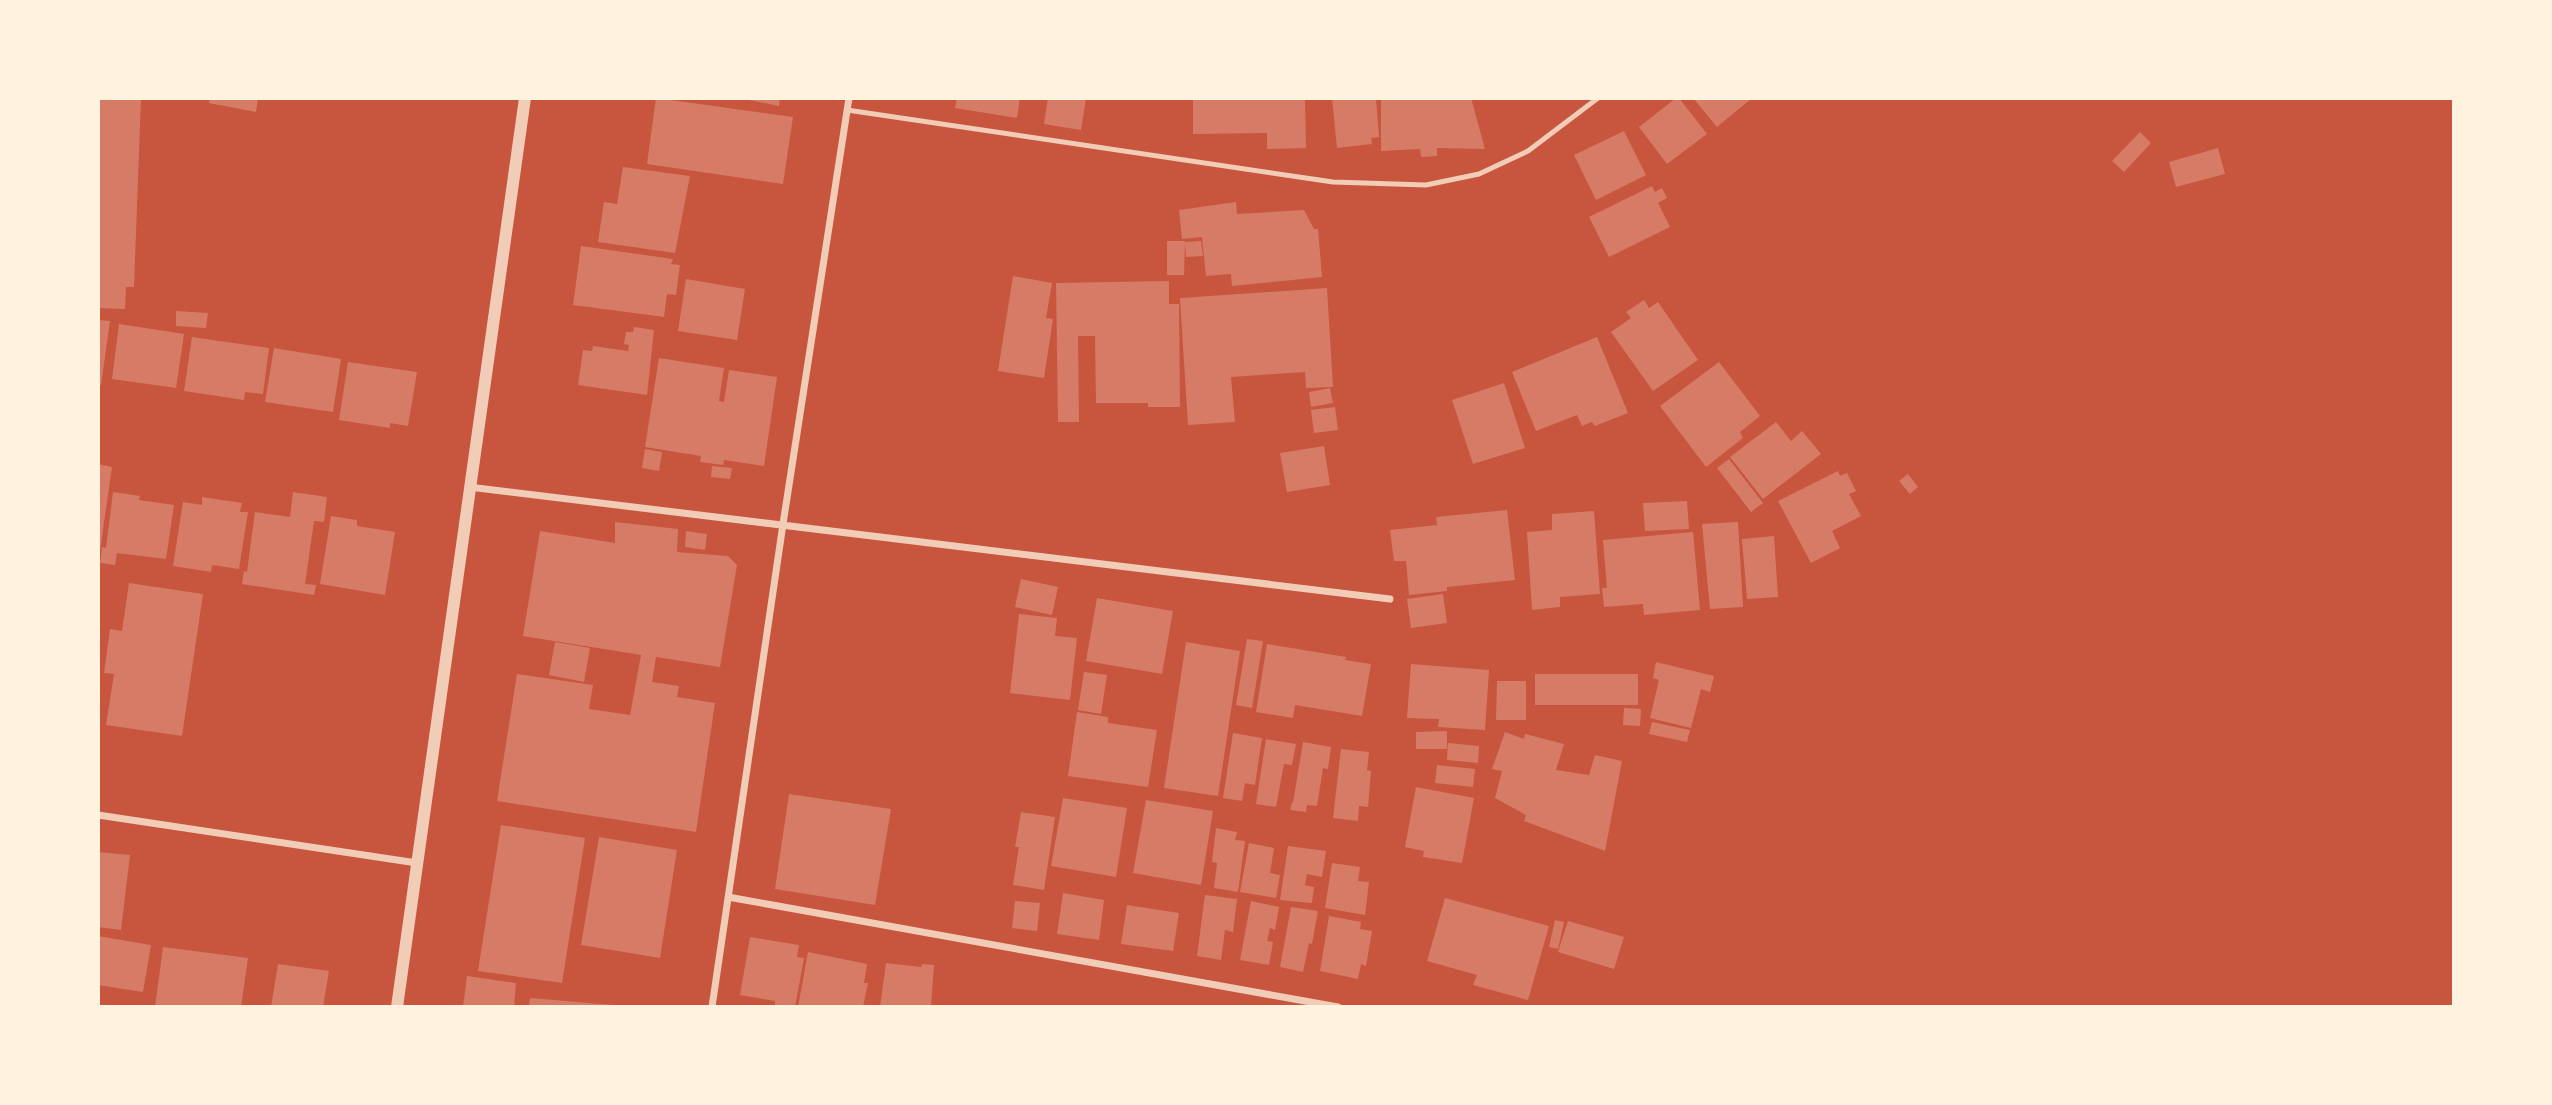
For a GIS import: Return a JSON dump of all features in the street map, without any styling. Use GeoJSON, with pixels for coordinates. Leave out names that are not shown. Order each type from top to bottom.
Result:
{"type":"FeatureCollection","features":[{"type":"Feature","properties":{"kind":"street"},"geometry":{"type":"LineString","coordinates":[[397,1007],[525,98]]}},
{"type":"Feature","properties":{"kind":"street"},"geometry":{"type":"LineString","coordinates":[[712,1007],[849,98]]}},
{"type":"Feature","properties":{"kind":"street"},"geometry":{"type":"LineString","coordinates":[[469,486],[1390,599]]}},
{"type":"Feature","properties":{"kind":"street"},"geometry":{"type":"LineString","coordinates":[[98,816],[417,863]]}},
{"type":"Feature","properties":{"kind":"street"},"geometry":{"type":"LineString","coordinates":[[728,897],[1338,1007]]}},
{"type":"Feature","properties":{"kind":"lane"},"geometry":{"type":"LineString","coordinates":[[847,110],[1333,182],[1426,185],[1479,174],[1528,152],[1598,98]]}},
{"type":"Feature","properties":{"kind":"building"},"geometry":{"type":"Polygon","coordinates":[[[98,98],[141,98],[134,287],[126,287],[125,309],[98,308],[98,98]]]}},
{"type":"Feature","properties":{"kind":"building"},"geometry":{"type":"Polygon","coordinates":[[[210,98],[258,98],[256,112],[209,103],[210,98]]]}},
{"type":"Feature","properties":{"kind":"building"},"geometry":{"type":"Polygon","coordinates":[[[656,98],[793,117],[783,184],[647,164],[656,98]]]}},
{"type":"Feature","properties":{"kind":"building"},"geometry":{"type":"Polygon","coordinates":[[[739,98],[780,98],[779,106],[739,98]]]}},
{"type":"Feature","properties":{"kind":"building"},"geometry":{"type":"Polygon","coordinates":[[[957,98],[1020,98],[1017,118],[955,108],[957,98]]]}},
{"type":"Feature","properties":{"kind":"building"},"geometry":{"type":"Polygon","coordinates":[[[1048,98],[1086,98],[1081,130],[1044,124],[1048,98]]]}},
{"type":"Feature","properties":{"kind":"building"},"geometry":{"type":"Polygon","coordinates":[[[1193,98],[1305,99],[1306,148],[1267,149],[1267,133],[1193,134],[1193,98]]]}},
{"type":"Feature","properties":{"kind":"building"},"geometry":{"type":"Polygon","coordinates":[[[1332,98],[1376,98],[1379,137],[1371,138],[1372,144],[1337,148],[1332,98]]]}},
{"type":"Feature","properties":{"kind":"building"},"geometry":{"type":"Polygon","coordinates":[[[1381,98],[1471,98],[1485,149],[1437,148],[1437,156],[1421,157],[1420,149],[1381,151],[1381,98]]]}},
{"type":"Feature","properties":{"kind":"building"},"geometry":{"type":"Polygon","coordinates":[[[1679,98],[1707,134],[1667,164],[1639,127],[1679,98]]]}},
{"type":"Feature","properties":{"kind":"building"},"geometry":{"type":"Polygon","coordinates":[[[1693,98],[1752,98],[1717,127],[1693,98]]]}},
{"type":"Feature","properties":{"kind":"building"},"geometry":{"type":"Polygon","coordinates":[[[1624,131],[1646,175],[1596,200],[1574,155],[1624,131]]]}},
{"type":"Feature","properties":{"kind":"building"},"geometry":{"type":"Polygon","coordinates":[[[2140,132],[2151,143],[2124,172],[2112,161],[2140,132]]]}},
{"type":"Feature","properties":{"kind":"building"},"geometry":{"type":"Polygon","coordinates":[[[2218,148],[2225,174],[2176,187],[2169,162],[2218,148]]]}},
{"type":"Feature","properties":{"kind":"building"},"geometry":{"type":"Polygon","coordinates":[[[623,167],[690,176],[675,253],[598,242],[604,202],[617,204],[623,167]]]}},
{"type":"Feature","properties":{"kind":"building"},"geometry":{"type":"Polygon","coordinates":[[[1652,186],[1655,192],[1662,188],[1667,198],[1658,203],[1670,227],[1609,257],[1589,217],[1652,186]]]}},
{"type":"Feature","properties":{"kind":"building"},"geometry":{"type":"Polygon","coordinates":[[[1236,202],[1237,214],[1304,210],[1314,229],[1318,229],[1322,277],[1232,286],[1231,274],[1206,276],[1202,237],[1182,239],[1179,210],[1236,202]]]}},
{"type":"Feature","properties":{"kind":"building"},"geometry":{"type":"Polygon","coordinates":[[[1167,241],[1185,241],[1184,275],[1167,275],[1167,241]]]}},
{"type":"Feature","properties":{"kind":"building"},"geometry":{"type":"Polygon","coordinates":[[[1201,241],[1203,256],[1186,257],[1185,242],[1201,241]]]}},
{"type":"Feature","properties":{"kind":"building"},"geometry":{"type":"Polygon","coordinates":[[[581,246],[673,259],[671,264],[680,265],[676,295],[667,294],[664,317],[573,305],[581,246]]]}},
{"type":"Feature","properties":{"kind":"building"},"geometry":{"type":"Polygon","coordinates":[[[1013,276],[1052,283],[1046,318],[1053,319],[1044,378],[998,371],[1013,276]]]}},
{"type":"Feature","properties":{"kind":"building"},"geometry":{"type":"Polygon","coordinates":[[[686,279],[745,289],[737,340],[678,331],[686,279]]]}},
{"type":"Feature","properties":{"kind":"building"},"geometry":{"type":"Polygon","coordinates":[[[1169,281],[1169,304],[1179,304],[1180,407],[1148,407],[1148,403],[1096,403],[1095,336],[1078,336],[1079,422],[1058,422],[1056,283],[1169,281]]]}},
{"type":"Feature","properties":{"kind":"building"},"geometry":{"type":"Polygon","coordinates":[[[1327,288],[1333,387],[1306,388],[1305,372],[1231,377],[1235,422],[1188,425],[1180,298],[1327,288]]]}},
{"type":"Feature","properties":{"kind":"building"},"geometry":{"type":"Polygon","coordinates":[[[1644,300],[1649,308],[1658,302],[1698,360],[1653,391],[1611,332],[1631,318],[1626,312],[1644,300]]]}},
{"type":"Feature","properties":{"kind":"building"},"geometry":{"type":"Polygon","coordinates":[[[176,311],[208,313],[206,328],[176,326],[176,311]]]}},
{"type":"Feature","properties":{"kind":"building"},"geometry":{"type":"Polygon","coordinates":[[[98,320],[110,321],[101,385],[98,385],[98,320]]]}},
{"type":"Feature","properties":{"kind":"building"},"geometry":{"type":"Polygon","coordinates":[[[119,324],[184,334],[176,388],[112,379],[119,324]]]}},
{"type":"Feature","properties":{"kind":"building"},"geometry":{"type":"Polygon","coordinates":[[[634,327],[654,330],[647,395],[578,385],[583,350],[592,351],[593,346],[628,351],[629,345],[624,344],[626,332],[633,332],[634,327]]]}},
{"type":"Feature","properties":{"kind":"building"},"geometry":{"type":"Polygon","coordinates":[[[192,337],[269,348],[263,394],[245,392],[244,400],[184,391],[192,337]]]}},
{"type":"Feature","properties":{"kind":"building"},"geometry":{"type":"Polygon","coordinates":[[[1597,337],[1628,413],[1595,426],[1592,422],[1582,426],[1577,415],[1536,431],[1512,372],[1597,337]]]}},
{"type":"Feature","properties":{"kind":"building"},"geometry":{"type":"Polygon","coordinates":[[[274,348],[341,359],[333,412],[265,402],[274,348]]]}},
{"type":"Feature","properties":{"kind":"building"},"geometry":{"type":"Polygon","coordinates":[[[659,358],[724,368],[719,401],[724,402],[729,370],[777,377],[764,466],[724,460],[723,465],[700,462],[701,456],[645,447],[659,358]]]}},
{"type":"Feature","properties":{"kind":"building"},"geometry":{"type":"Polygon","coordinates":[[[348,362],[417,372],[408,426],[390,423],[390,428],[339,420],[348,362]]]}},
{"type":"Feature","properties":{"kind":"building"},"geometry":{"type":"Polygon","coordinates":[[[1719,362],[1760,416],[1740,432],[1743,438],[1706,467],[1660,406],[1719,362]]]}},
{"type":"Feature","properties":{"kind":"building"},"geometry":{"type":"Polygon","coordinates":[[[1504,383],[1525,448],[1473,464],[1452,400],[1504,383]]]}},
{"type":"Feature","properties":{"kind":"building"},"geometry":{"type":"Polygon","coordinates":[[[1330,388],[1333,403],[1311,407],[1309,392],[1330,388]]]}},
{"type":"Feature","properties":{"kind":"building"},"geometry":{"type":"Polygon","coordinates":[[[1335,407],[1338,430],[1314,433],[1311,410],[1335,407]]]}},
{"type":"Feature","properties":{"kind":"building"},"geometry":{"type":"Polygon","coordinates":[[[1776,422],[1791,441],[1802,431],[1821,454],[1763,499],[1730,457],[1776,422]]]}},
{"type":"Feature","properties":{"kind":"building"},"geometry":{"type":"Polygon","coordinates":[[[1324,446],[1330,485],[1287,492],[1280,453],[1324,446]]]}},
{"type":"Feature","properties":{"kind":"building"},"geometry":{"type":"Polygon","coordinates":[[[645,449],[662,452],[659,471],[642,468],[645,449]]]}},
{"type":"Feature","properties":{"kind":"building"},"geometry":{"type":"Polygon","coordinates":[[[1729,459],[1763,503],[1751,512],[1717,468],[1729,459]]]}},
{"type":"Feature","properties":{"kind":"building"},"geometry":{"type":"Polygon","coordinates":[[[98,464],[112,467],[100,551],[98,551],[98,464]]]}},
{"type":"Feature","properties":{"kind":"building"},"geometry":{"type":"Polygon","coordinates":[[[712,466],[732,468],[730,479],[711,477],[712,466]]]}},
{"type":"Feature","properties":{"kind":"building"},"geometry":{"type":"Polygon","coordinates":[[[1838,471],[1840,476],[1847,473],[1856,491],[1849,494],[1861,516],[1832,531],[1840,548],[1811,563],[1778,501],[1838,471]]]}},
{"type":"Feature","properties":{"kind":"building"},"geometry":{"type":"Polygon","coordinates":[[[1908,474],[1918,487],[1910,494],[1899,481],[1908,474]]]}},
{"type":"Feature","properties":{"kind":"building"},"geometry":{"type":"Polygon","coordinates":[[[113,492],[140,496],[139,500],[174,505],[166,559],[117,553],[115,565],[100,563],[102,547],[106,548],[113,492]]]}},
{"type":"Feature","properties":{"kind":"building"},"geometry":{"type":"Polygon","coordinates":[[[293,492],[327,497],[324,522],[314,521],[305,584],[316,585],[314,595],[242,584],[244,571],[247,572],[255,512],[290,517],[293,492]]]}},
{"type":"Feature","properties":{"kind":"building"},"geometry":{"type":"Polygon","coordinates":[[[202,497],[242,503],[240,512],[248,512],[239,569],[212,565],[211,572],[173,566],[183,502],[202,505],[202,497]]]}},
{"type":"Feature","properties":{"kind":"building"},"geometry":{"type":"Polygon","coordinates":[[[1687,501],[1689,529],[1645,531],[1643,503],[1687,501]]]}},
{"type":"Feature","properties":{"kind":"building"},"geometry":{"type":"Polygon","coordinates":[[[1507,510],[1515,580],[1447,587],[1447,591],[1409,595],[1406,561],[1394,561],[1390,530],[1437,525],[1436,517],[1507,510]]]}},
{"type":"Feature","properties":{"kind":"building"},"geometry":{"type":"Polygon","coordinates":[[[1594,511],[1600,594],[1560,597],[1560,607],[1532,610],[1527,532],[1552,530],[1552,514],[1594,511]]]}},
{"type":"Feature","properties":{"kind":"building"},"geometry":{"type":"Polygon","coordinates":[[[331,516],[357,520],[357,526],[395,532],[385,595],[320,584],[331,516]]]}},
{"type":"Feature","properties":{"kind":"building"},"geometry":{"type":"Polygon","coordinates":[[[615,522],[678,529],[677,552],[728,556],[737,565],[720,667],[656,657],[652,682],[679,686],[677,697],[715,703],[696,832],[497,801],[517,674],[593,685],[589,709],[630,715],[641,655],[523,636],[540,531],[615,543],[615,522]]]}},
{"type":"Feature","properties":{"kind":"building"},"geometry":{"type":"Polygon","coordinates":[[[1738,522],[1743,607],[1710,609],[1702,524],[1738,522]]]}},
{"type":"Feature","properties":{"kind":"building"},"geometry":{"type":"Polygon","coordinates":[[[686,531],[707,534],[705,550],[685,547],[686,531]]]}},
{"type":"Feature","properties":{"kind":"building"},"geometry":{"type":"Polygon","coordinates":[[[1693,532],[1700,610],[1644,615],[1643,604],[1604,607],[1602,588],[1607,588],[1603,540],[1693,532]]]}},
{"type":"Feature","properties":{"kind":"building"},"geometry":{"type":"Polygon","coordinates":[[[1774,536],[1778,597],[1747,599],[1742,539],[1774,536]]]}},
{"type":"Feature","properties":{"kind":"building"},"geometry":{"type":"Polygon","coordinates":[[[1021,579],[1058,587],[1052,615],[1015,607],[1021,579]]]}},
{"type":"Feature","properties":{"kind":"building"},"geometry":{"type":"Polygon","coordinates":[[[129,583],[203,594],[182,736],[106,725],[114,674],[104,673],[110,629],[122,631],[129,583]]]}},
{"type":"Feature","properties":{"kind":"building"},"geometry":{"type":"Polygon","coordinates":[[[1443,594],[1447,623],[1411,628],[1407,599],[1443,594]]]}},
{"type":"Feature","properties":{"kind":"building"},"geometry":{"type":"Polygon","coordinates":[[[1097,598],[1173,611],[1162,674],[1086,661],[1097,598]]]}},
{"type":"Feature","properties":{"kind":"building"},"geometry":{"type":"Polygon","coordinates":[[[1019,614],[1057,618],[1055,636],[1077,638],[1070,700],[1010,693],[1019,614]]]}},
{"type":"Feature","properties":{"kind":"building"},"geometry":{"type":"Polygon","coordinates":[[[1247,639],[1263,641],[1252,708],[1236,705],[1247,639]]]}},
{"type":"Feature","properties":{"kind":"building"},"geometry":{"type":"Polygon","coordinates":[[[555,642],[590,648],[584,682],[549,675],[555,642]]]}},
{"type":"Feature","properties":{"kind":"building"},"geometry":{"type":"Polygon","coordinates":[[[1186,642],[1240,651],[1218,796],[1164,788],[1186,642]]]}},
{"type":"Feature","properties":{"kind":"building"},"geometry":{"type":"Polygon","coordinates":[[[1267,644],[1346,657],[1345,660],[1371,664],[1362,716],[1295,705],[1293,718],[1256,712],[1267,644]]]}},
{"type":"Feature","properties":{"kind":"building"},"geometry":{"type":"Polygon","coordinates":[[[1656,662],[1714,676],[1710,692],[1701,689],[1691,728],[1650,718],[1659,680],[1653,678],[1656,662]]]}},
{"type":"Feature","properties":{"kind":"building"},"geometry":{"type":"Polygon","coordinates":[[[1411,664],[1489,670],[1485,730],[1438,727],[1439,719],[1407,718],[1411,664]]]}},
{"type":"Feature","properties":{"kind":"building"},"geometry":{"type":"Polygon","coordinates":[[[1084,672],[1107,675],[1101,714],[1078,710],[1084,672]]]}},
{"type":"Feature","properties":{"kind":"building"},"geometry":{"type":"Polygon","coordinates":[[[1535,674],[1638,674],[1638,705],[1535,705],[1535,674]]]}},
{"type":"Feature","properties":{"kind":"building"},"geometry":{"type":"Polygon","coordinates":[[[1497,681],[1526,681],[1526,720],[1496,720],[1497,681]]]}},
{"type":"Feature","properties":{"kind":"building"},"geometry":{"type":"Polygon","coordinates":[[[1624,708],[1641,709],[1640,726],[1623,725],[1624,708]]]}},
{"type":"Feature","properties":{"kind":"building"},"geometry":{"type":"Polygon","coordinates":[[[1077,712],[1108,717],[1108,723],[1157,730],[1148,787],[1068,776],[1077,712]]]}},
{"type":"Feature","properties":{"kind":"building"},"geometry":{"type":"Polygon","coordinates":[[[1652,722],[1690,730],[1687,742],[1649,734],[1652,722]]]}},
{"type":"Feature","properties":{"kind":"building"},"geometry":{"type":"Polygon","coordinates":[[[1447,731],[1447,749],[1416,749],[1416,732],[1447,731]]]}},
{"type":"Feature","properties":{"kind":"building"},"geometry":{"type":"Polygon","coordinates":[[[1505,732],[1524,739],[1525,734],[1564,744],[1556,770],[1589,775],[1595,755],[1622,761],[1605,851],[1524,821],[1526,815],[1495,798],[1502,771],[1492,769],[1505,732]]]}},
{"type":"Feature","properties":{"kind":"building"},"geometry":{"type":"Polygon","coordinates":[[[1233,733],[1262,738],[1255,785],[1245,783],[1242,801],[1223,798],[1233,733]]]}},
{"type":"Feature","properties":{"kind":"building"},"geometry":{"type":"Polygon","coordinates":[[[1266,739],[1296,744],[1292,765],[1284,764],[1276,807],[1256,804],[1266,739]]]}},
{"type":"Feature","properties":{"kind":"building"},"geometry":{"type":"Polygon","coordinates":[[[1303,742],[1331,747],[1328,769],[1323,768],[1317,806],[1307,805],[1306,812],[1290,810],[1303,742]]]}},
{"type":"Feature","properties":{"kind":"building"},"geometry":{"type":"Polygon","coordinates":[[[1448,743],[1479,746],[1478,763],[1447,760],[1448,743]]]}},
{"type":"Feature","properties":{"kind":"building"},"geometry":{"type":"Polygon","coordinates":[[[1341,749],[1369,752],[1367,770],[1371,771],[1368,807],[1359,806],[1358,821],[1333,818],[1341,749]]]}},
{"type":"Feature","properties":{"kind":"building"},"geometry":{"type":"Polygon","coordinates":[[[1437,765],[1475,769],[1473,787],[1435,783],[1437,765]]]}},
{"type":"Feature","properties":{"kind":"building"},"geometry":{"type":"Polygon","coordinates":[[[1416,787],[1474,798],[1462,863],[1423,857],[1424,851],[1405,847],[1416,787]]]}},
{"type":"Feature","properties":{"kind":"building"},"geometry":{"type":"Polygon","coordinates":[[[789,794],[891,809],[875,905],[775,889],[789,794]]]}},
{"type":"Feature","properties":{"kind":"building"},"geometry":{"type":"Polygon","coordinates":[[[1063,798],[1127,808],[1116,877],[1051,866],[1063,798]]]}},
{"type":"Feature","properties":{"kind":"building"},"geometry":{"type":"Polygon","coordinates":[[[1146,800],[1213,811],[1201,885],[1133,873],[1146,800]]]}},
{"type":"Feature","properties":{"kind":"building"},"geometry":{"type":"Polygon","coordinates":[[[1021,812],[1055,817],[1044,890],[1013,885],[1019,847],[1015,847],[1021,812]]]}},
{"type":"Feature","properties":{"kind":"building"},"geometry":{"type":"Polygon","coordinates":[[[501,825],[585,838],[562,983],[478,971],[501,825]]]}},
{"type":"Feature","properties":{"kind":"building"},"geometry":{"type":"Polygon","coordinates":[[[1216,828],[1237,832],[1235,840],[1245,841],[1238,892],[1214,888],[1217,863],[1212,862],[1216,828]]]}},
{"type":"Feature","properties":{"kind":"building"},"geometry":{"type":"Polygon","coordinates":[[[599,837],[677,850],[660,958],[581,945],[599,837]]]}},
{"type":"Feature","properties":{"kind":"building"},"geometry":{"type":"Polygon","coordinates":[[[1249,843],[1274,848],[1270,873],[1280,875],[1276,898],[1240,892],[1249,843]]]}},
{"type":"Feature","properties":{"kind":"building"},"geometry":{"type":"Polygon","coordinates":[[[1288,846],[1326,851],[1322,877],[1307,874],[1305,885],[1314,887],[1312,903],[1280,900],[1288,846]]]}},
{"type":"Feature","properties":{"kind":"building"},"geometry":{"type":"Polygon","coordinates":[[[98,852],[130,855],[121,930],[98,927],[98,852]]]}},
{"type":"Feature","properties":{"kind":"building"},"geometry":{"type":"Polygon","coordinates":[[[1332,863],[1360,867],[1358,881],[1369,882],[1365,915],[1325,908],[1332,863]]]}},
{"type":"Feature","properties":{"kind":"building"},"geometry":{"type":"Polygon","coordinates":[[[1063,893],[1104,900],[1099,940],[1057,934],[1063,893]]]}},
{"type":"Feature","properties":{"kind":"building"},"geometry":{"type":"Polygon","coordinates":[[[1205,895],[1237,899],[1233,932],[1225,930],[1221,960],[1197,956],[1205,895]]]}},
{"type":"Feature","properties":{"kind":"building"},"geometry":{"type":"Polygon","coordinates":[[[1445,898],[1549,926],[1528,1000],[1473,985],[1477,975],[1427,961],[1445,898]]]}},
{"type":"Feature","properties":{"kind":"building"},"geometry":{"type":"Polygon","coordinates":[[[1015,901],[1040,903],[1037,931],[1012,928],[1015,901]]]}},
{"type":"Feature","properties":{"kind":"building"},"geometry":{"type":"Polygon","coordinates":[[[1251,901],[1279,907],[1275,930],[1270,928],[1267,941],[1273,942],[1269,965],[1240,960],[1251,901]]]}},
{"type":"Feature","properties":{"kind":"building"},"geometry":{"type":"Polygon","coordinates":[[[1127,905],[1179,913],[1173,951],[1121,944],[1127,905]]]}},
{"type":"Feature","properties":{"kind":"building"},"geometry":{"type":"Polygon","coordinates":[[[1291,907],[1318,911],[1303,972],[1280,967],[1291,907]]]}},
{"type":"Feature","properties":{"kind":"building"},"geometry":{"type":"Polygon","coordinates":[[[1329,916],[1361,922],[1360,929],[1372,931],[1366,966],[1361,964],[1358,979],[1320,971],[1329,916]]]}},
{"type":"Feature","properties":{"kind":"building"},"geometry":{"type":"Polygon","coordinates":[[[1555,920],[1564,922],[1558,949],[1549,947],[1555,920]]]}},
{"type":"Feature","properties":{"kind":"building"},"geometry":{"type":"Polygon","coordinates":[[[1568,921],[1624,937],[1614,969],[1558,952],[1568,921]]]}},
{"type":"Feature","properties":{"kind":"building"},"geometry":{"type":"Polygon","coordinates":[[[98,936],[151,945],[143,992],[98,985],[98,936]]]}},
{"type":"Feature","properties":{"kind":"building"},"geometry":{"type":"Polygon","coordinates":[[[750,937],[799,945],[797,957],[804,958],[795,1007],[775,1005],[775,1001],[740,995],[750,937]]]}},
{"type":"Feature","properties":{"kind":"building"},"geometry":{"type":"Polygon","coordinates":[[[163,947],[248,958],[241,1007],[155,1007],[163,947]]]}},
{"type":"Feature","properties":{"kind":"building"},"geometry":{"type":"Polygon","coordinates":[[[808,952],[867,964],[864,983],[868,983],[863,1007],[798,1007],[808,952]]]}},
{"type":"Feature","properties":{"kind":"building"},"geometry":{"type":"Polygon","coordinates":[[[886,963],[921,967],[922,964],[934,965],[931,1007],[880,1007],[886,963]]]}},
{"type":"Feature","properties":{"kind":"building"},"geometry":{"type":"Polygon","coordinates":[[[278,964],[329,971],[323,1007],[271,1007],[278,964]]]}},
{"type":"Feature","properties":{"kind":"building"},"geometry":{"type":"Polygon","coordinates":[[[467,976],[516,983],[514,1007],[463,1007],[467,976]]]}},
{"type":"Feature","properties":{"kind":"building"},"geometry":{"type":"Polygon","coordinates":[[[530,998],[613,1005],[529,1007],[530,998]]]}}]}
